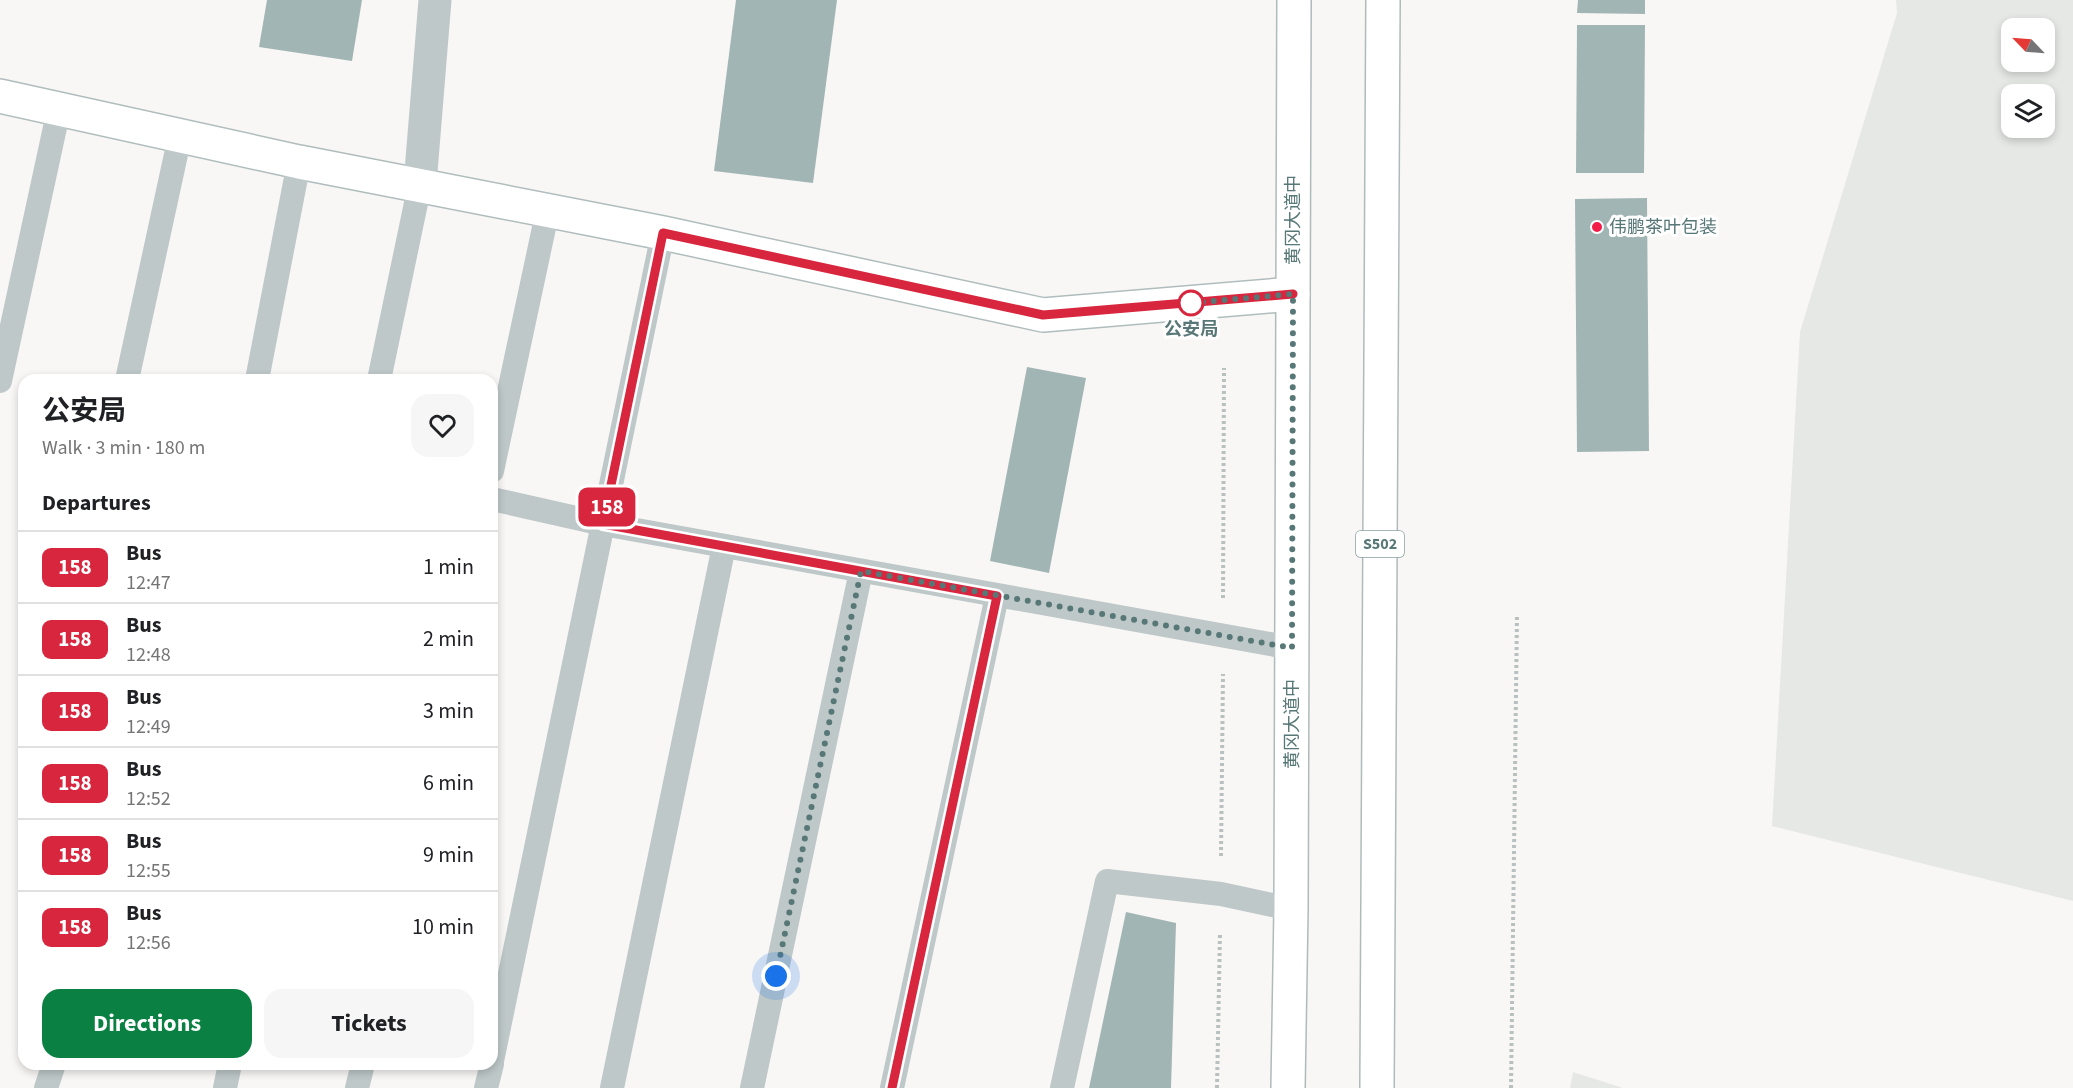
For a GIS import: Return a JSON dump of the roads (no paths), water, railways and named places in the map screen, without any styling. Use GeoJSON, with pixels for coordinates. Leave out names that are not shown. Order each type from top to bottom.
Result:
{"type":"FeatureCollection","features":[{"type":"Feature","properties":{"kind":"main road","name":"黄冈大道中"},"geometry":{"type":"LineString","coordinates":[[1288,1088],[1291,909],[1294,0]]}},
{"type":"Feature","properties":{"kind":"main road","name":"S502"},"geometry":{"type":"LineString","coordinates":[[1377,1088],[1383,0]]}},
{"type":"Feature","properties":{"kind":"main road"},"geometry":{"type":"LineString","coordinates":[[0,96],[299,162],[420,183],[1043,315],[1293,294]]}},
{"type":"Feature","properties":{"kind":"street"},"geometry":{"type":"LineString","coordinates":[[420,183],[435,0]]}},
{"type":"Feature","properties":{"kind":"lane"},"geometry":{"type":"LineString","coordinates":[[0,381],[59,109]]}},
{"type":"Feature","properties":{"kind":"lane"},"geometry":{"type":"LineString","coordinates":[[128,374],[180,136]]}},
{"type":"Feature","properties":{"kind":"lane"},"geometry":{"type":"LineString","coordinates":[[258,374],[299,162]]}},
{"type":"Feature","properties":{"kind":"lane"},"geometry":{"type":"LineString","coordinates":[[380,374],[420,183]]}},
{"type":"Feature","properties":{"kind":"lane"},"geometry":{"type":"LineString","coordinates":[[498,443],[548,210]]}},
{"type":"Feature","properties":{"kind":"lane"},"geometry":{"type":"LineString","coordinates":[[498,1033],[663,233]]}},
{"type":"Feature","properties":{"kind":"lane"},"geometry":{"type":"LineString","coordinates":[[498,500],[603,524],[1292,648]]}},
{"type":"Feature","properties":{"kind":"lane"},"geometry":{"type":"LineString","coordinates":[[612,1088],[724,546]]}},
{"type":"Feature","properties":{"kind":"lane"},"geometry":{"type":"LineString","coordinates":[[752,1088],[861,571]]}},
{"type":"Feature","properties":{"kind":"lane"},"geometry":{"type":"LineString","coordinates":[[892,1088],[997,596]]}},
{"type":"Feature","properties":{"kind":"lane"},"geometry":{"type":"LineString","coordinates":[[1062,1088],[1107,881],[1221,894],[1291,909]]}},
{"type":"Feature","properties":{"kind":"lane"},"geometry":{"type":"LineString","coordinates":[[46,1088],[52,1070]]}},
{"type":"Feature","properties":{"kind":"lane"},"geometry":{"type":"LineString","coordinates":[[225,1088],[229,1070]]}},
{"type":"Feature","properties":{"kind":"lane"},"geometry":{"type":"LineString","coordinates":[[357,1088],[362,1070]]}},
{"type":"Feature","properties":{"kind":"lane"},"geometry":{"type":"LineString","coordinates":[[486,1088],[490,1070]]}},
{"type":"Feature","properties":{"kind":"place","name":"伟鹏茶叶包装"},"geometry":{"type":"Point","coordinates":[1597,227]}},
{"type":"Feature","properties":{"kind":"place","name":"公安局"},"geometry":{"type":"Point","coordinates":[1191,303]}}]}
